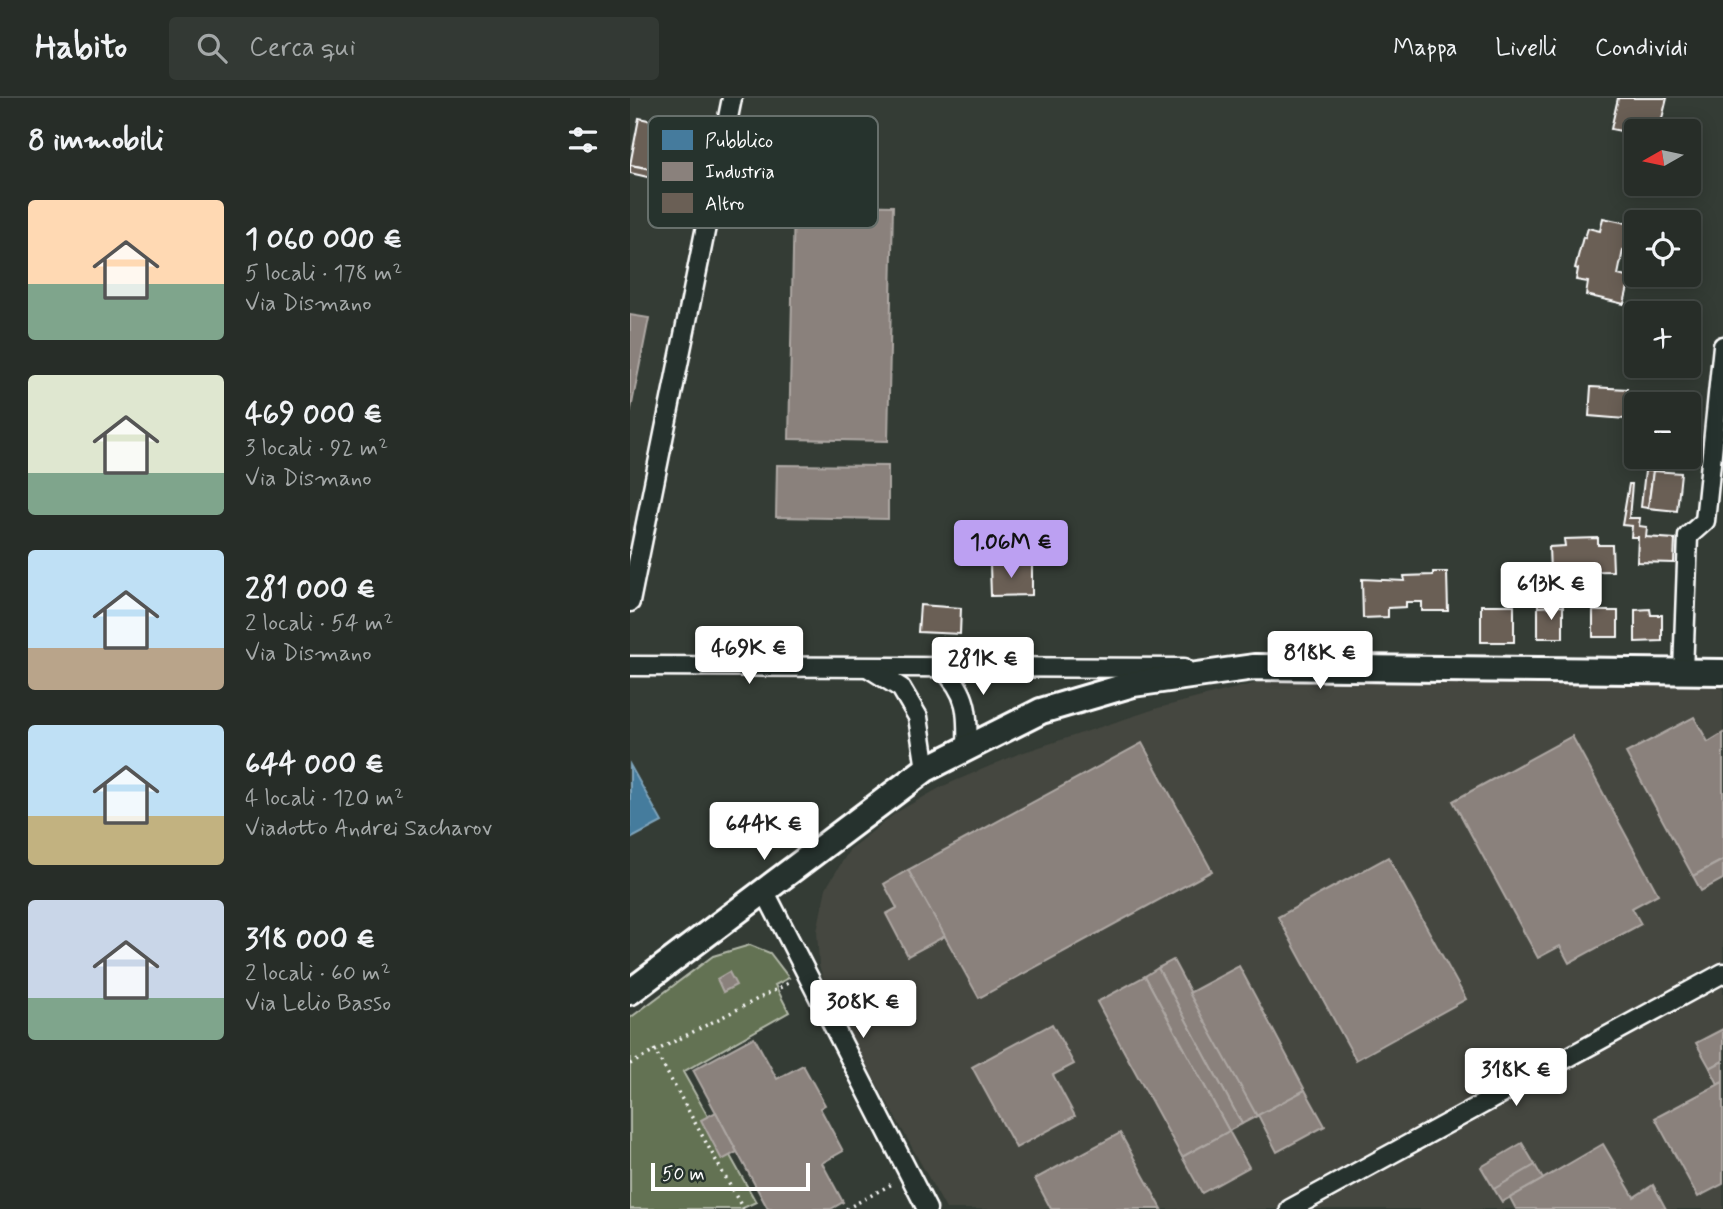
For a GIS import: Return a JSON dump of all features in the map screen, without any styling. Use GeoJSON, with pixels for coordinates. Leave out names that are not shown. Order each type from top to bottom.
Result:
{"type":"FeatureCollection","features":[{"type":"Feature","properties":{"kind":"main road"},"geometry":{"type":"LineString","coordinates":[[630,992],[926,769],[1041,711],[1133,684],[1254,667],[1723,672]]}},
{"type":"Feature","properties":{"kind":"street"},"geometry":{"type":"LineString","coordinates":[[728,116],[732,98]]}},
{"type":"Feature","properties":{"kind":"street"},"geometry":{"type":"LineString","coordinates":[[630,601],[706,228]]}},
{"type":"Feature","properties":{"kind":"street"},"geometry":{"type":"LineString","coordinates":[[1683,672],[1688,536],[1705,521],[1723,346]]}},
{"type":"Feature","properties":{"kind":"street"},"geometry":{"type":"LineString","coordinates":[[630,666],[1254,667]]}},
{"type":"Feature","properties":{"kind":"street"},"geometry":{"type":"LineString","coordinates":[[869,668],[901,688],[918,717],[926,769]]}},
{"type":"Feature","properties":{"kind":"street"},"geometry":{"type":"LineString","coordinates":[[942,668],[959,684],[968,713],[967,749]]}},
{"type":"Feature","properties":{"kind":"street"},"geometry":{"type":"LineString","coordinates":[[764,890],[928,1209]]}},
{"type":"Feature","properties":{"kind":"street"},"geometry":{"type":"LineString","coordinates":[[1290,1209],[1723,973]]}},
{"type":"Feature","properties":{"kind":"path"},"geometry":{"type":"LineString","coordinates":[[630,1064],[654,1049],[808,974]]}},
{"type":"Feature","properties":{"kind":"path"},"geometry":{"type":"LineString","coordinates":[[654,1049],[743,1209]]}},
{"type":"Feature","properties":{"kind":"path"},"geometry":{"type":"LineString","coordinates":[[846,1209],[909,1175]]}},
{"type":"Feature","properties":{"kind":"shaded area"},"geometry":{"type":"Polygon","coordinates":[[[1268,680],[1723,685],[1723,1209],[946,1209],[831,1001],[819,966],[817,931],[826,888],[850,849],[897,812],[943,786],[1018,754],[1158,708],[1268,680]]]}},
{"type":"Feature","properties":{"kind":"green space"},"geometry":{"type":"Polygon","coordinates":[[[750,945],[770,953],[789,978],[775,985],[789,1012],[683,1072],[756,1202],[741,1209],[630,1209],[630,1018],[713,956],[750,945]]]}},
{"type":"Feature","properties":{"kind":"building: Pubblico"},"geometry":{"type":"Polygon","coordinates":[[[630,765],[662,822],[630,839],[630,765]]]}},
{"type":"Feature","properties":{"kind":"building: Industria"},"geometry":{"type":"Polygon","coordinates":[[[878,206],[893,206],[888,441],[789,439],[793,228],[878,228],[878,206]]]}},
{"type":"Feature","properties":{"kind":"building: Industria"},"geometry":{"type":"Polygon","coordinates":[[[630,315],[649,318],[630,414],[630,315]]]}},
{"type":"Feature","properties":{"kind":"building: Industria"},"geometry":{"type":"Polygon","coordinates":[[[777,465],[888,466],[888,519],[776,517],[777,465]]]}},
{"type":"Feature","properties":{"kind":"building: Industria"},"geometry":{"type":"Polygon","coordinates":[[[1694,717],[1708,742],[1723,733],[1723,860],[1693,876],[1626,753],[1694,717]]]}},
{"type":"Feature","properties":{"kind":"building: Industria"},"geometry":{"type":"Polygon","coordinates":[[[1572,736],[1658,894],[1632,908],[1641,924],[1569,963],[1560,946],[1538,958],[1453,801],[1572,736]]]}},
{"type":"Feature","properties":{"kind":"building: Industria"},"geometry":{"type":"Polygon","coordinates":[[[1142,743],[1212,871],[979,998],[908,870],[1142,743]]]}},
{"type":"Feature","properties":{"kind":"building: Industria"},"geometry":{"type":"Polygon","coordinates":[[[1388,857],[1466,999],[1356,1060],[1278,917],[1388,857]]]}},
{"type":"Feature","properties":{"kind":"building: Industria"},"geometry":{"type":"Polygon","coordinates":[[[1723,860],[1723,879],[1701,891],[1693,876],[1723,860]]]}},
{"type":"Feature","properties":{"kind":"building: Industria"},"geometry":{"type":"Polygon","coordinates":[[[908,870],[945,936],[908,956],[886,914],[897,908],[884,884],[908,870]]]}},
{"type":"Feature","properties":{"kind":"building: Industria"},"geometry":{"type":"Polygon","coordinates":[[[1173,960],[1257,1116],[1242,1124],[1158,968],[1173,960]]]}},
{"type":"Feature","properties":{"kind":"building: Industria"},"geometry":{"type":"Polygon","coordinates":[[[1239,966],[1305,1090],[1257,1116],[1189,993],[1239,966]]]}},
{"type":"Feature","properties":{"kind":"building: Industria"},"geometry":{"type":"Polygon","coordinates":[[[1158,968],[1242,1124],[1229,1131],[1145,976],[1158,968]]]}},
{"type":"Feature","properties":{"kind":"building: Industria"},"geometry":{"type":"Polygon","coordinates":[[[729,972],[736,985],[723,992],[717,979],[729,972]]]}},
{"type":"Feature","properties":{"kind":"building: Industria"},"geometry":{"type":"Polygon","coordinates":[[[1145,976],[1229,1131],[1182,1157],[1097,1002],[1145,976]]]}},
{"type":"Feature","properties":{"kind":"building: Industria"},"geometry":{"type":"Polygon","coordinates":[[[1052,1024],[1074,1064],[1053,1075],[1075,1116],[1016,1148],[972,1067],[1052,1024]]]}},
{"type":"Feature","properties":{"kind":"building: Industria"},"geometry":{"type":"Polygon","coordinates":[[[1723,1029],[1723,1061],[1710,1068],[1696,1043],[1723,1029]]]}},
{"type":"Feature","properties":{"kind":"building: Industria"},"geometry":{"type":"Polygon","coordinates":[[[754,1037],[777,1079],[803,1065],[825,1105],[820,1108],[843,1151],[822,1163],[843,1202],[831,1209],[768,1209],[693,1070],[754,1037]]]}},
{"type":"Feature","properties":{"kind":"building: Industria"},"geometry":{"type":"Polygon","coordinates":[[[1723,1061],[1723,1082],[1718,1084],[1710,1068],[1723,1061]]]}},
{"type":"Feature","properties":{"kind":"building: Industria"},"geometry":{"type":"Polygon","coordinates":[[[1723,1082],[1723,1184],[1698,1197],[1655,1118],[1723,1082]]]}},
{"type":"Feature","properties":{"kind":"building: Industria"},"geometry":{"type":"Polygon","coordinates":[[[1305,1090],[1325,1126],[1277,1152],[1258,1115],[1305,1090]]]}},
{"type":"Feature","properties":{"kind":"building: Industria"},"geometry":{"type":"Polygon","coordinates":[[[716,1112],[737,1152],[722,1160],[701,1120],[716,1112]]]}},
{"type":"Feature","properties":{"kind":"building: Industria"},"geometry":{"type":"Polygon","coordinates":[[[1229,1131],[1249,1167],[1202,1193],[1182,1157],[1229,1131]]]}},
{"type":"Feature","properties":{"kind":"building: Industria"},"geometry":{"type":"Polygon","coordinates":[[[1120,1133],[1162,1209],[1051,1209],[1035,1179],[1120,1133]]]}},
{"type":"Feature","properties":{"kind":"building: Industria"},"geometry":{"type":"Polygon","coordinates":[[[1522,1143],[1535,1165],[1494,1189],[1481,1167],[1522,1143]]]}},
{"type":"Feature","properties":{"kind":"building: Industria"},"geometry":{"type":"Polygon","coordinates":[[[1603,1144],[1634,1197],[1653,1185],[1666,1209],[1516,1209],[1510,1198],[1603,1144]]]}},
{"type":"Feature","properties":{"kind":"building: Industria"},"geometry":{"type":"Polygon","coordinates":[[[1535,1165],[1543,1179],[1502,1202],[1494,1189],[1535,1165]]]}},
{"type":"Feature","properties":{"kind":"building: Altro"},"geometry":{"type":"Polygon","coordinates":[[[1618,98],[1667,98],[1662,119],[1624,119],[1624,132],[1611,129],[1618,98]]]}},
{"type":"Feature","properties":{"kind":"building: Altro"},"geometry":{"type":"Polygon","coordinates":[[[639,118],[648,120],[648,168],[630,165],[639,118]]]}},
{"type":"Feature","properties":{"kind":"building: Altro"},"geometry":{"type":"Polygon","coordinates":[[[630,165],[648,168],[648,177],[630,173],[630,165]]]}},
{"type":"Feature","properties":{"kind":"building: Altro"},"geometry":{"type":"Polygon","coordinates":[[[1603,218],[1624,222],[1624,250],[1618,275],[1624,276],[1624,287],[1628,287],[1624,304],[1586,295],[1588,282],[1576,280],[1578,269],[1575,268],[1583,237],[1585,238],[1588,228],[1600,231],[1603,218]]]}},
{"type":"Feature","properties":{"kind":"building: Altro"},"geometry":{"type":"Polygon","coordinates":[[[1591,387],[1627,389],[1624,392],[1624,419],[1589,416],[1591,387]]]}},
{"type":"Feature","properties":{"kind":"building: Altro"},"geometry":{"type":"Polygon","coordinates":[[[1645,471],[1653,471],[1648,508],[1641,507],[1645,471]]]}},
{"type":"Feature","properties":{"kind":"building: Altro"},"geometry":{"type":"Polygon","coordinates":[[[1653,471],[1681,473],[1677,511],[1648,508],[1653,471]]]}},
{"type":"Feature","properties":{"kind":"building: Altro"},"geometry":{"type":"Polygon","coordinates":[[[1629,484],[1632,484],[1629,518],[1640,518],[1639,526],[1647,527],[1646,537],[1675,539],[1674,563],[1637,562],[1638,537],[1631,537],[1632,526],[1622,525],[1629,484]]]}},
{"type":"Feature","properties":{"kind":"building: Altro"},"geometry":{"type":"Polygon","coordinates":[[[1598,538],[1598,545],[1612,545],[1613,571],[1550,572],[1549,547],[1565,546],[1564,539],[1598,538]]]}},
{"type":"Feature","properties":{"kind":"building: Altro"},"geometry":{"type":"Polygon","coordinates":[[[1032,564],[1032,595],[991,596],[990,565],[1032,564]]]}},
{"type":"Feature","properties":{"kind":"building: Altro"},"geometry":{"type":"Polygon","coordinates":[[[1433,572],[1447,572],[1448,611],[1422,611],[1422,602],[1406,602],[1406,607],[1388,608],[1388,617],[1363,618],[1362,579],[1405,581],[1404,576],[1433,575],[1433,572]]]}},
{"type":"Feature","properties":{"kind":"building: Altro"},"geometry":{"type":"Polygon","coordinates":[[[1533,588],[1552,591],[1552,606],[1538,607],[1538,602],[1533,602],[1533,588]]]}},
{"type":"Feature","properties":{"kind":"building: Altro"},"geometry":{"type":"Polygon","coordinates":[[[920,605],[961,608],[960,634],[918,632],[920,605]]]}},
{"type":"Feature","properties":{"kind":"building: Altro"},"geometry":{"type":"Polygon","coordinates":[[[1481,605],[1514,605],[1514,642],[1481,642],[1481,605]]]}},
{"type":"Feature","properties":{"kind":"building: Altro"},"geometry":{"type":"Polygon","coordinates":[[[1563,606],[1563,638],[1538,638],[1538,607],[1563,606]]]}},
{"type":"Feature","properties":{"kind":"building: Altro"},"geometry":{"type":"Polygon","coordinates":[[[1650,609],[1651,615],[1662,615],[1662,641],[1635,642],[1635,610],[1650,609]]]}},
{"type":"Feature","properties":{"kind":"building: Altro"},"geometry":{"type":"Polygon","coordinates":[[[1593,611],[1618,611],[1618,637],[1593,637],[1593,611]]]}}]}
